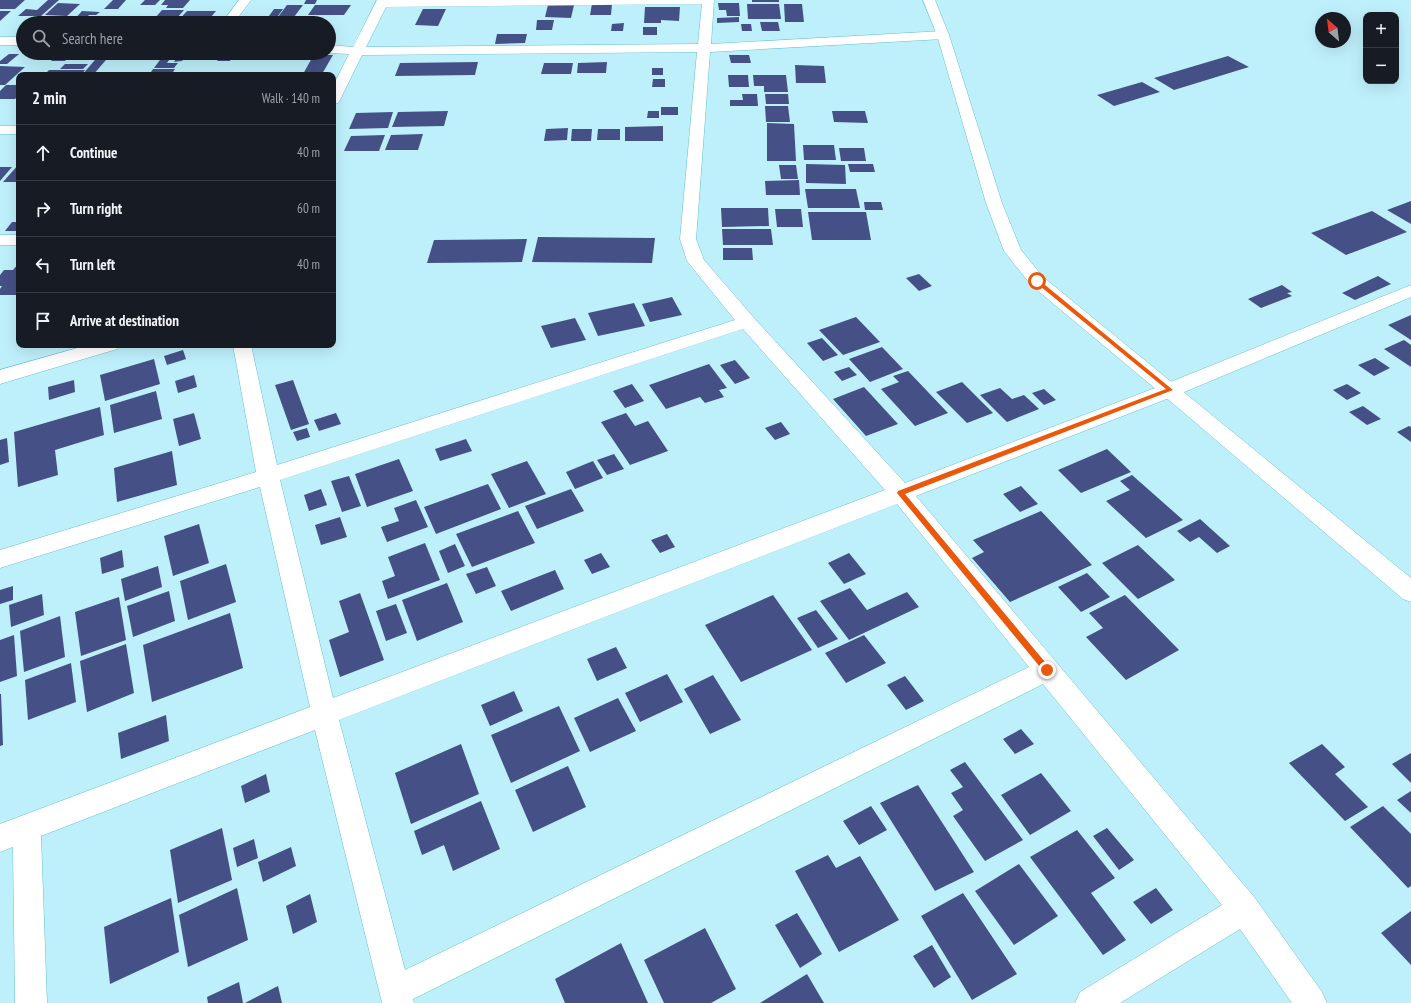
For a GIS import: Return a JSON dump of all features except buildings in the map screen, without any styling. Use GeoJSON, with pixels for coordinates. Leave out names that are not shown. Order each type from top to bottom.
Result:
{"type":"FeatureCollection","features":[{"type":"Feature","properties":{"kind":"street"},"geometry":{"type":"LineString","coordinates":[[233,16],[245,0]]}},
{"type":"Feature","properties":{"kind":"street"},"geometry":{"type":"LineString","coordinates":[[336,94],[382,2],[708,0],[688,239],[696,261],[747,322],[901,493],[1244,909],[1311,1003]]}},
{"type":"Feature","properties":{"kind":"street"},"geometry":{"type":"LineString","coordinates":[[929,0],[943,35],[994,203],[1013,251],[1037,281],[1170,390],[1411,592]]}},
{"type":"Feature","properties":{"kind":"street"},"geometry":{"type":"LineString","coordinates":[[336,49],[358,51],[703,48],[943,35]]}},
{"type":"Feature","properties":{"kind":"street"},"geometry":{"type":"LineString","coordinates":[[0,41],[16,41]]}},
{"type":"Feature","properties":{"kind":"street"},"geometry":{"type":"LineString","coordinates":[[0,130],[16,130]]}},
{"type":"Feature","properties":{"kind":"street"},"geometry":{"type":"LineString","coordinates":[[0,240],[16,240]]}},
{"type":"Feature","properties":{"kind":"street"},"geometry":{"type":"LineString","coordinates":[[0,838],[1170,390],[1411,290]]}},
{"type":"Feature","properties":{"kind":"street"},"geometry":{"type":"LineString","coordinates":[[0,559],[268,476],[747,322]]}},
{"type":"Feature","properties":{"kind":"street"},"geometry":{"type":"LineString","coordinates":[[0,377],[100,348]]}},
{"type":"Feature","properties":{"kind":"street"},"geometry":{"type":"LineString","coordinates":[[243,348],[268,476],[324,713],[397,997],[1047,670]]}},
{"type":"Feature","properties":{"kind":"street"},"geometry":{"type":"LineString","coordinates":[[27,827],[31,1003]]}},
{"type":"Feature","properties":{"kind":"street"},"geometry":{"type":"LineString","coordinates":[[1091,1003],[1244,909]]}},
{"type":"Feature","properties":{"kind":"route"},"geometry":{"type":"LineString","coordinates":[[1037,281],[1170,390],[901,493],[1047,670]]}}]}
